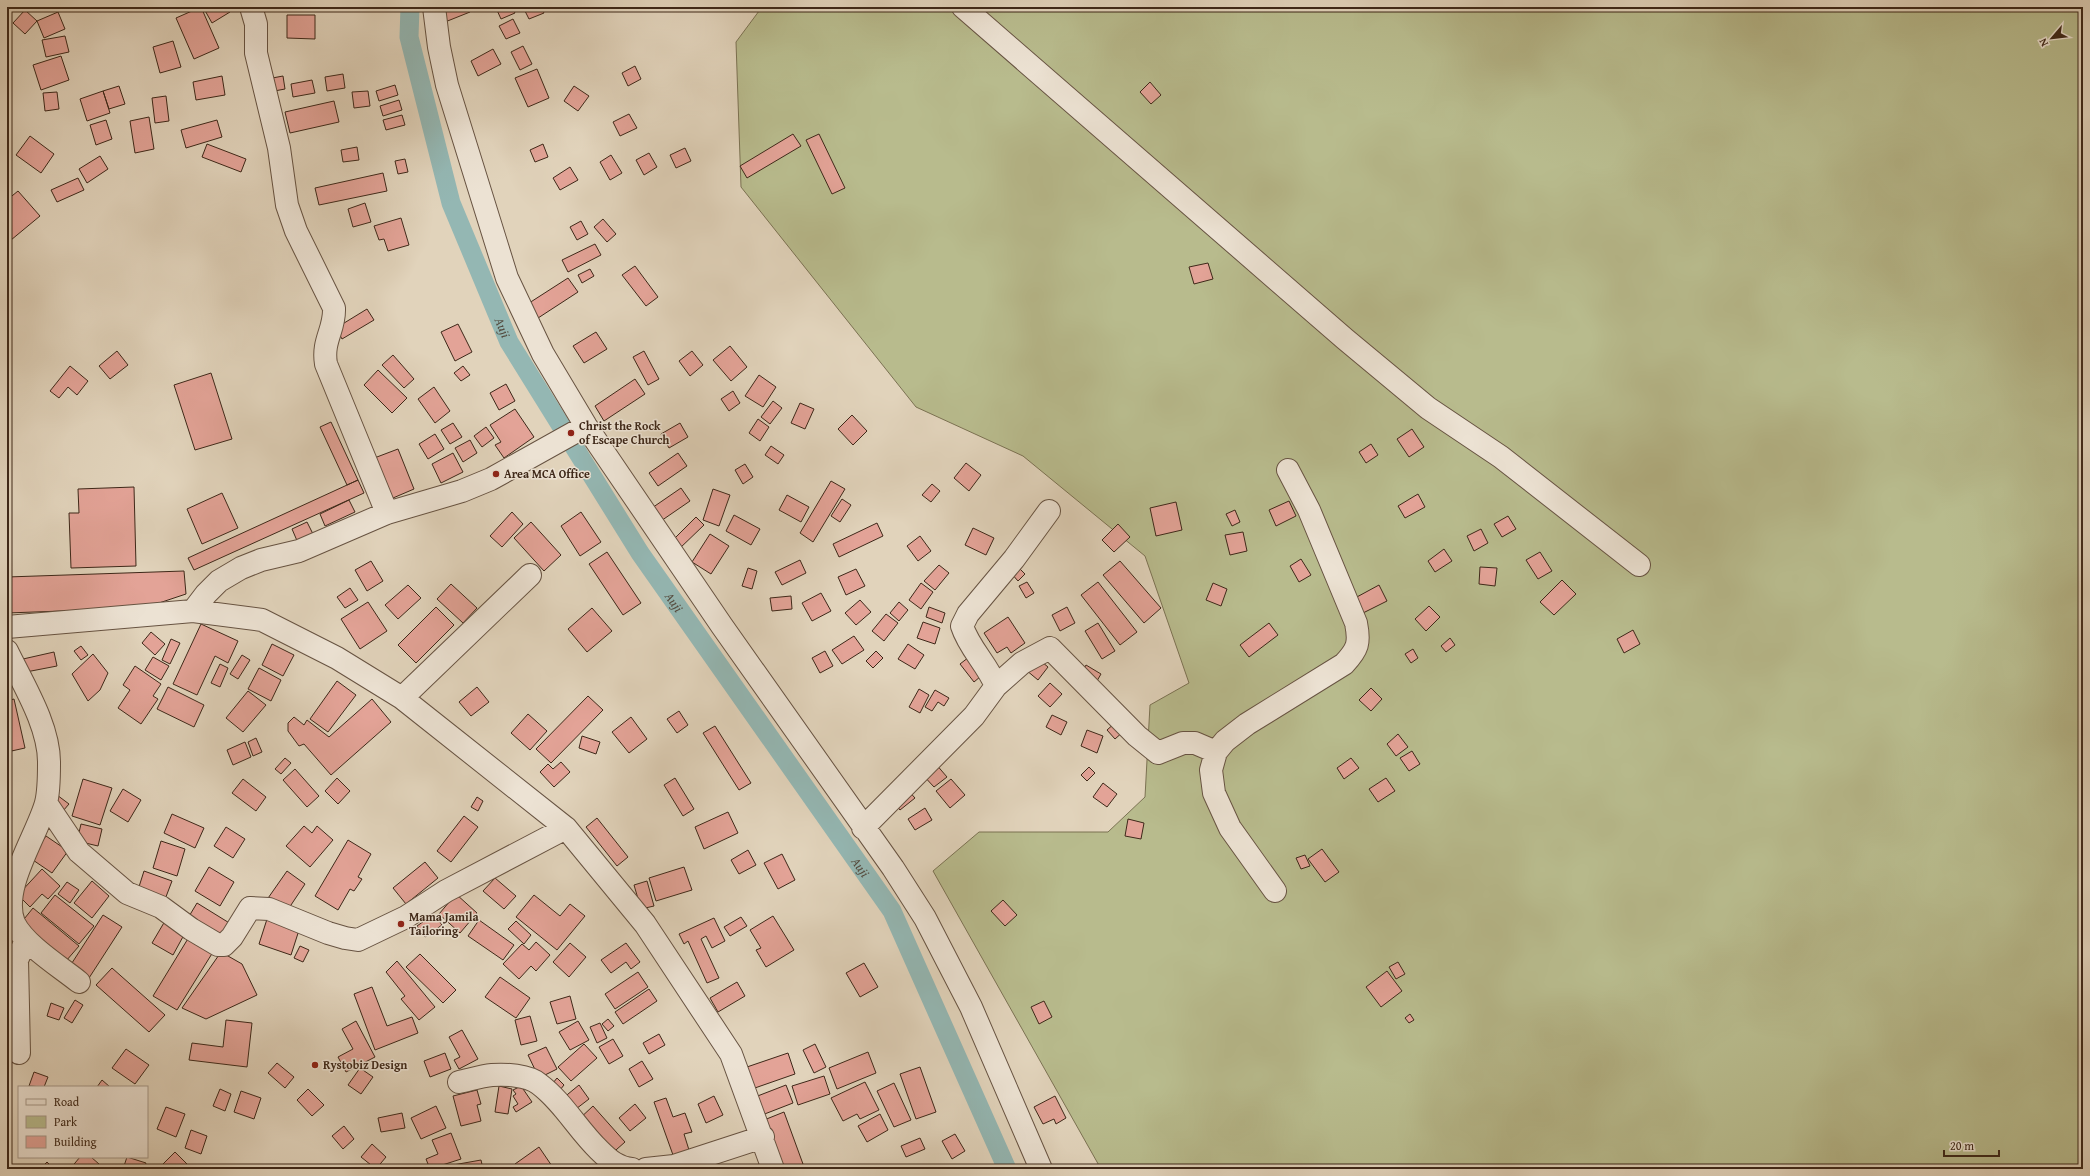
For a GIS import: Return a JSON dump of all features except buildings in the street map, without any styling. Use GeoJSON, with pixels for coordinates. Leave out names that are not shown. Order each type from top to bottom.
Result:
{"type":"FeatureCollection","features":[{"type":"Feature","properties":{"kind":"street"},"geometry":{"type":"LineString","coordinates":[[251,7],[256,24],[256,53],[279,148],[287,205],[296,232],[334,308],[335,319],[326,340],[324,353],[326,364],[387,513]]}},
{"type":"Feature","properties":{"kind":"street"},"geometry":{"type":"LineString","coordinates":[[434,7],[439,47],[447,85],[488,211],[507,278],[543,354],[582,428],[893,868],[925,918],[972,1007],[1041,1169]]}},
{"type":"Feature","properties":{"kind":"street"},"geometry":{"type":"LineString","coordinates":[[963,7],[1368,359],[1428,408],[1501,457],[1639,565]]}},
{"type":"Feature","properties":{"kind":"street"},"geometry":{"type":"LineString","coordinates":[[193,611],[219,581],[241,568],[261,560],[299,550],[387,513],[462,491],[491,479],[582,428]]}},
{"type":"Feature","properties":{"kind":"street"},"geometry":{"type":"LineString","coordinates":[[1274,891],[1230,828],[1214,793],[1211,770],[1216,752],[1225,741],[1247,724],[1326,677],[1344,664],[1355,652],[1359,639],[1356,623],[1309,510],[1288,470]]}},
{"type":"Feature","properties":{"kind":"street"},"geometry":{"type":"LineString","coordinates":[[996,686],[990,670],[966,639],[962,626],[968,614],[1014,559],[1049,512]]}},
{"type":"Feature","properties":{"kind":"street"},"geometry":{"type":"LineString","coordinates":[[402,698],[530,575]]}},
{"type":"Feature","properties":{"kind":"street"},"geometry":{"type":"LineString","coordinates":[[7,626],[193,611],[262,620],[337,658],[402,698],[566,828],[645,924],[731,1054],[763,1137],[773,1169]]}},
{"type":"Feature","properties":{"kind":"street"},"geometry":{"type":"LineString","coordinates":[[864,828],[974,716],[996,686],[1022,663],[1050,648],[1132,731],[1158,753],[1183,743],[1194,743],[1216,752]]}},
{"type":"Feature","properties":{"kind":"street"},"geometry":{"type":"LineString","coordinates":[[7,651],[43,726],[49,762],[46,803],[28,841],[14,882],[9,908],[14,923],[26,940],[79,982]]}},
{"type":"Feature","properties":{"kind":"street"},"geometry":{"type":"LineString","coordinates":[[46,803],[79,852],[127,893],[161,907],[191,929],[218,945],[224,945],[232,937],[250,908],[270,909],[328,933],[344,938],[358,940],[406,917],[446,891],[566,828]]}},
{"type":"Feature","properties":{"kind":"street"},"geometry":{"type":"LineString","coordinates":[[19,1053],[17,960],[26,940]]}},
{"type":"Feature","properties":{"kind":"street"},"geometry":{"type":"LineString","coordinates":[[459,1082],[492,1075],[526,1078],[539,1083],[555,1099],[587,1139],[609,1160],[622,1168],[632,1169]]}},
{"type":"Feature","properties":{"kind":"street"},"geometry":{"type":"LineString","coordinates":[[646,1169],[681,1164],[763,1137]]}},
{"type":"Feature","properties":{"kind":"green space"},"geometry":{"type":"Polygon","coordinates":[[[762,7],[2083,7],[2083,1169],[1101,1169],[933,871],[979,832],[1108,832],[1145,797],[1150,705],[1189,683],[1145,556],[1023,456],[916,407],[741,187],[736,42],[762,7]]]}},
{"type":"Feature","properties":{"kind":"waterway","name":"Auji"},"geometry":{"type":"LineString","coordinates":[[410,7],[409,37],[451,203],[509,342],[640,553],[892,911],[1007,1169]]}},
{"type":"Feature","properties":{"kind":"place","name":"Christ the Rock of Escape Church"},"geometry":{"type":"Point","coordinates":[571,433]}},
{"type":"Feature","properties":{"kind":"place","name":"Area MCA Office"},"geometry":{"type":"Point","coordinates":[496,474]}},
{"type":"Feature","properties":{"kind":"place","name":"Mama Jamila Tailoring"},"geometry":{"type":"Point","coordinates":[401,924]}},
{"type":"Feature","properties":{"kind":"place","name":"Rystobiz Design"},"geometry":{"type":"Point","coordinates":[315,1065]}}]}
